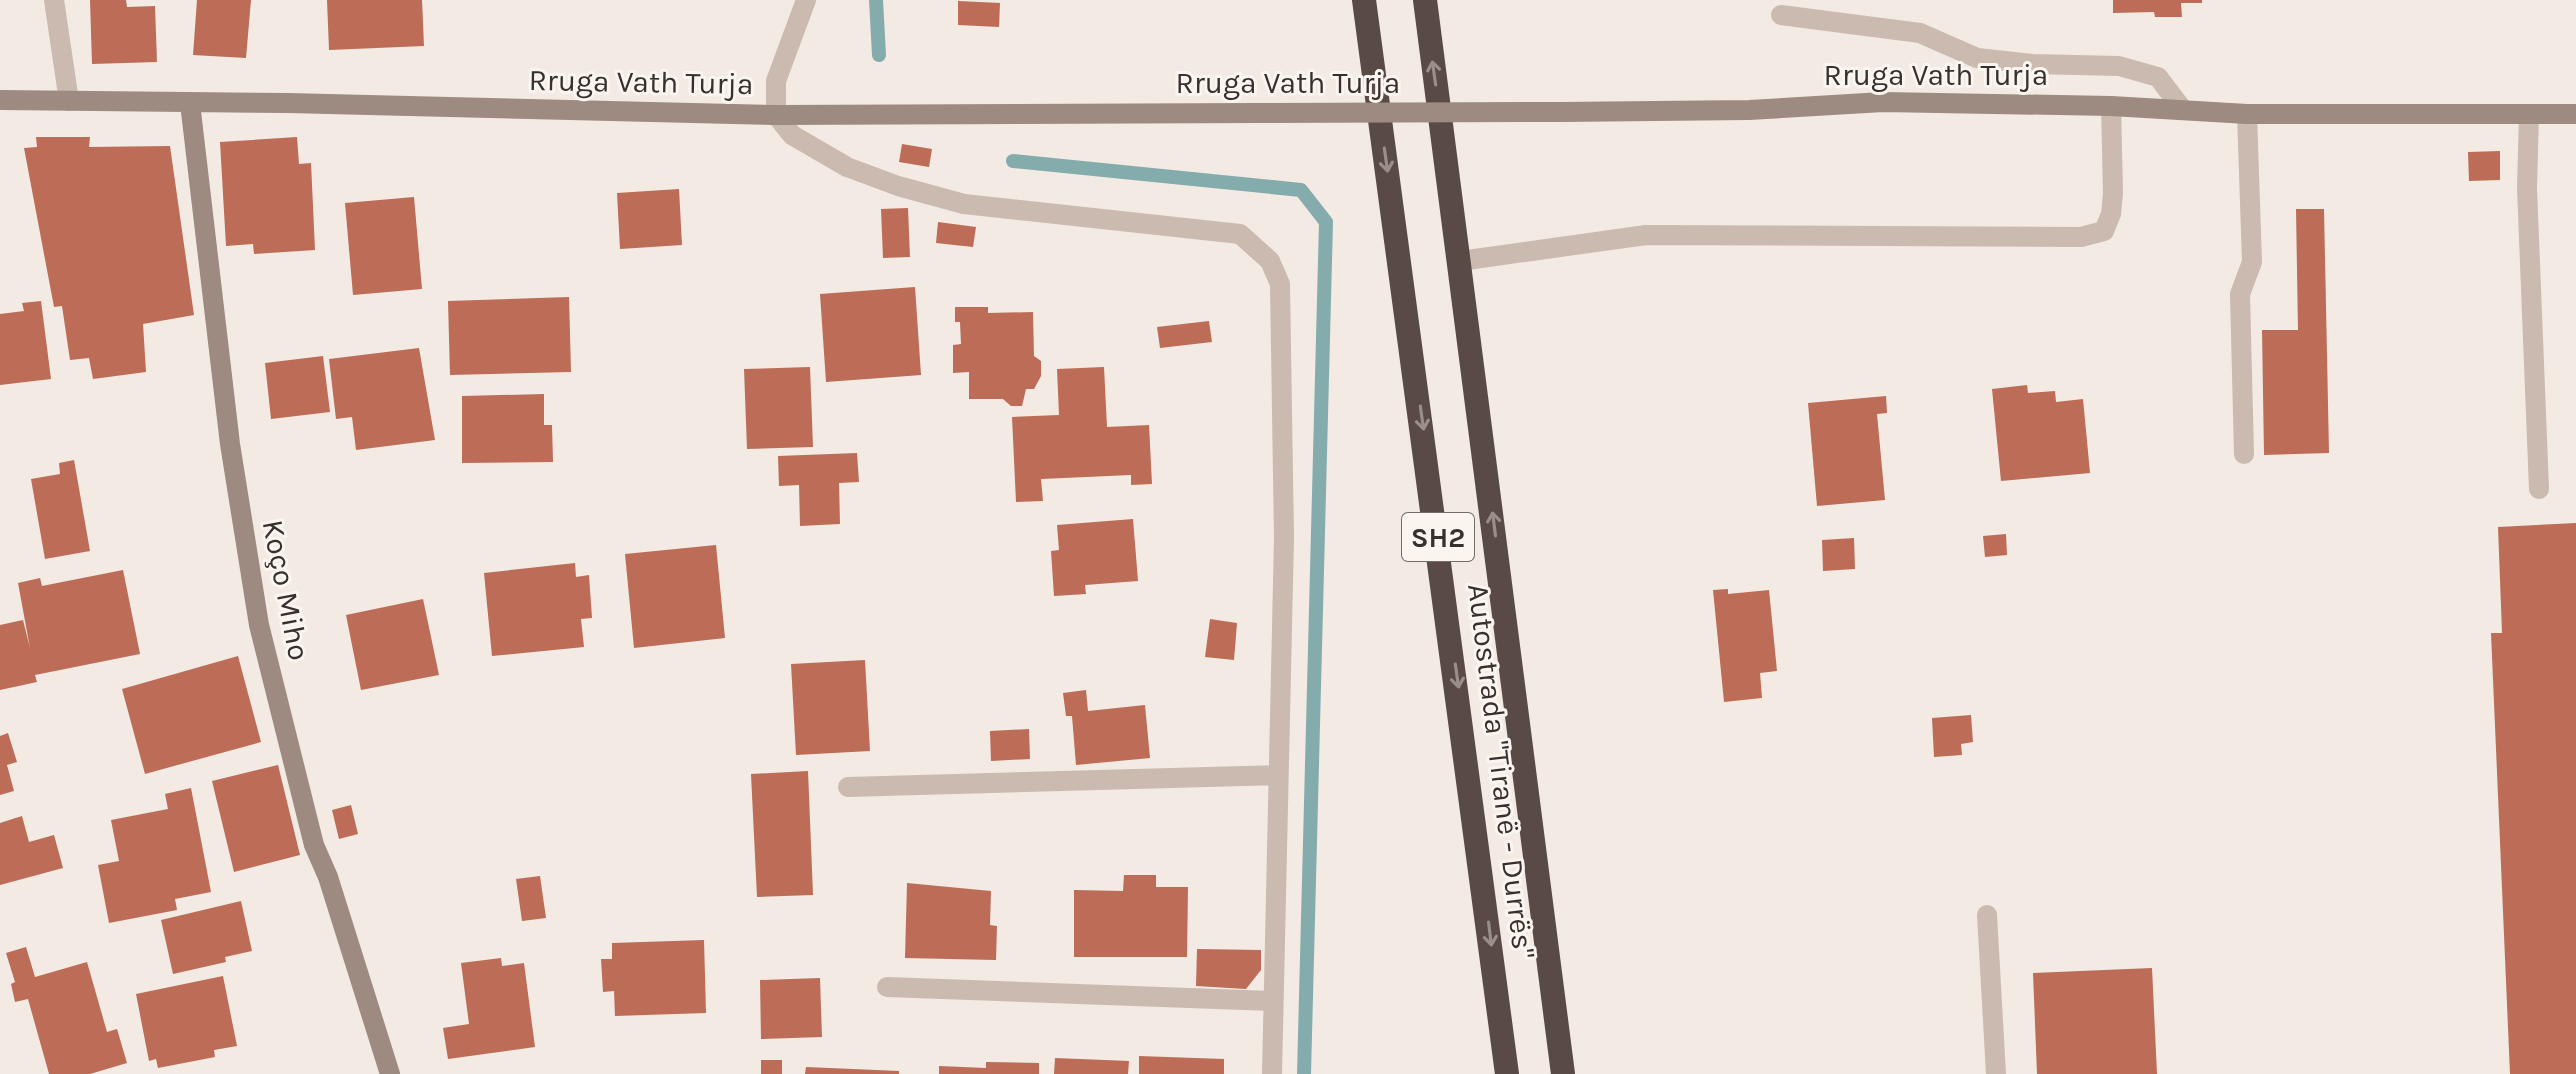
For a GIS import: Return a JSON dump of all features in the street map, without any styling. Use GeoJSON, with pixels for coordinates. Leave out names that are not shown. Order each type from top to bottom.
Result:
{"type":"FeatureCollection","features":[{"type":"Feature","properties":{"kind":"highway","name":"Autostrada \"Tiranë - Durrës\""},"geometry":{"type":"LineString","coordinates":[[1364,0],[1507,1074]]}},
{"type":"Feature","properties":{"kind":"highway","name":"Autostrada \"Tiranë - Durrës\""},"geometry":{"type":"LineString","coordinates":[[1425,0],[1563,1074]]}},
{"type":"Feature","properties":{"kind":"street"},"geometry":{"type":"LineString","coordinates":[[54,0],[69,101]]}},
{"type":"Feature","properties":{"kind":"street"},"geometry":{"type":"LineString","coordinates":[[806,0],[776,81],[776,115],[792,135],[847,167],[898,186],[964,204],[1240,234],[1270,261],[1280,284],[1284,538],[1272,1074]]}},
{"type":"Feature","properties":{"kind":"street"},"geometry":{"type":"LineString","coordinates":[[1781,15],[1920,33],[1977,58],[2032,64],[2119,66],[2158,77],[2183,110]]}},
{"type":"Feature","properties":{"kind":"street","name":"Rruga Vath Turja"},"geometry":{"type":"LineString","coordinates":[[0,100],[776,115],[1749,110],[1883,102],[2111,106],[2247,114],[2576,114]]}},
{"type":"Feature","properties":{"kind":"street","name":"Koço Miho"},"geometry":{"type":"LineString","coordinates":[[190,103],[230,444],[259,625],[314,845],[328,877],[390,1074]]}},
{"type":"Feature","properties":{"kind":"street"},"geometry":{"type":"LineString","coordinates":[[1460,261],[1646,235],[2081,237],[2104,231],[2111,214],[2111,106]]}},
{"type":"Feature","properties":{"kind":"street"},"geometry":{"type":"LineString","coordinates":[[2244,454],[2240,294],[2252,262],[2247,114]]}},
{"type":"Feature","properties":{"kind":"street"},"geometry":{"type":"LineString","coordinates":[[2529,115],[2527,188],[2539,489]]}},
{"type":"Feature","properties":{"kind":"street"},"geometry":{"type":"LineString","coordinates":[[848,787],[1277,775]]}},
{"type":"Feature","properties":{"kind":"street"},"geometry":{"type":"LineString","coordinates":[[1987,915],[1996,1074]]}},
{"type":"Feature","properties":{"kind":"street"},"geometry":{"type":"LineString","coordinates":[[887,987],[1272,1001]]}},
{"type":"Feature","properties":{"kind":"building"},"geometry":{"type":"Polygon","coordinates":[[[90,0],[126,0],[127,7],[155,6],[157,62],[92,64],[90,0]]]}},
{"type":"Feature","properties":{"kind":"building"},"geometry":{"type":"Polygon","coordinates":[[[197,0],[251,0],[246,58],[193,55],[197,0]]]}},
{"type":"Feature","properties":{"kind":"building"},"geometry":{"type":"Polygon","coordinates":[[[327,0],[422,0],[424,46],[329,50],[327,0]]]}},
{"type":"Feature","properties":{"kind":"building"},"geometry":{"type":"Polygon","coordinates":[[[2113,0],[2202,0],[2202,3],[2181,3],[2182,17],[2155,17],[2154,12],[2113,13],[2113,0]]]}},
{"type":"Feature","properties":{"kind":"building"},"geometry":{"type":"Polygon","coordinates":[[[958,1],[1000,3],[999,27],[958,25],[958,1]]]}},
{"type":"Feature","properties":{"kind":"building"},"geometry":{"type":"Polygon","coordinates":[[[36,137],[90,137],[89,147],[170,146],[194,315],[143,324],[146,372],[93,379],[89,358],[70,360],[62,306],[54,307],[24,148],[37,147],[36,137]]]}},
{"type":"Feature","properties":{"kind":"building"},"geometry":{"type":"Polygon","coordinates":[[[297,137],[299,164],[311,163],[315,250],[254,254],[253,244],[226,246],[220,142],[297,137]]]}},
{"type":"Feature","properties":{"kind":"building"},"geometry":{"type":"Polygon","coordinates":[[[902,144],[932,149],[929,167],[899,162],[902,144]]]}},
{"type":"Feature","properties":{"kind":"building"},"geometry":{"type":"Polygon","coordinates":[[[2500,151],[2500,180],[2469,181],[2468,152],[2500,151]]]}},
{"type":"Feature","properties":{"kind":"building"},"geometry":{"type":"Polygon","coordinates":[[[679,189],[682,245],[620,249],[617,193],[679,189]]]}},
{"type":"Feature","properties":{"kind":"building"},"geometry":{"type":"Polygon","coordinates":[[[414,197],[422,289],[353,295],[345,203],[414,197]]]}},
{"type":"Feature","properties":{"kind":"building"},"geometry":{"type":"Polygon","coordinates":[[[908,208],[910,257],[883,258],[881,209],[908,208]]]}},
{"type":"Feature","properties":{"kind":"building"},"geometry":{"type":"Polygon","coordinates":[[[2296,209],[2324,209],[2329,453],[2264,455],[2262,330],[2298,330],[2296,209]]]}},
{"type":"Feature","properties":{"kind":"building"},"geometry":{"type":"Polygon","coordinates":[[[938,222],[976,227],[973,247],[936,243],[938,222]]]}},
{"type":"Feature","properties":{"kind":"building"},"geometry":{"type":"Polygon","coordinates":[[[915,287],[921,375],[826,382],[820,294],[915,287]]]}},
{"type":"Feature","properties":{"kind":"building"},"geometry":{"type":"Polygon","coordinates":[[[569,297],[571,372],[450,375],[448,301],[569,297]]]}},
{"type":"Feature","properties":{"kind":"building"},"geometry":{"type":"Polygon","coordinates":[[[41,301],[51,379],[0,385],[0,314],[24,311],[22,303],[41,301]]]}},
{"type":"Feature","properties":{"kind":"building"},"geometry":{"type":"Polygon","coordinates":[[[955,307],[988,307],[988,313],[1033,312],[1034,356],[1041,361],[1041,376],[1034,389],[1026,389],[1022,406],[1011,406],[1003,399],[969,399],[969,372],[953,373],[953,345],[961,344],[960,322],[955,322],[955,307]]]}},
{"type":"Feature","properties":{"kind":"building"},"geometry":{"type":"Polygon","coordinates":[[[1209,321],[1212,342],[1160,348],[1157,327],[1209,321]]]}},
{"type":"Feature","properties":{"kind":"building"},"geometry":{"type":"Polygon","coordinates":[[[419,348],[435,440],[356,450],[352,417],[336,419],[329,359],[419,348]]]}},
{"type":"Feature","properties":{"kind":"building"},"geometry":{"type":"Polygon","coordinates":[[[323,356],[330,412],[271,419],[265,363],[323,356]]]}},
{"type":"Feature","properties":{"kind":"building"},"geometry":{"type":"Polygon","coordinates":[[[810,367],[813,447],[747,449],[744,369],[810,367]]]}},
{"type":"Feature","properties":{"kind":"building"},"geometry":{"type":"Polygon","coordinates":[[[1104,367],[1107,427],[1149,425],[1152,484],[1131,485],[1131,475],[1041,479],[1043,501],[1016,502],[1012,417],[1059,415],[1057,369],[1104,367]]]}},
{"type":"Feature","properties":{"kind":"building"},"geometry":{"type":"Polygon","coordinates":[[[2027,385],[2028,393],[2055,391],[2056,402],[2083,399],[2090,473],[2001,481],[1992,389],[2027,385]]]}},
{"type":"Feature","properties":{"kind":"building"},"geometry":{"type":"Polygon","coordinates":[[[544,394],[544,425],[552,425],[553,462],[462,463],[462,396],[544,394]]]}},
{"type":"Feature","properties":{"kind":"building"},"geometry":{"type":"Polygon","coordinates":[[[1886,396],[1887,413],[1877,414],[1885,500],[1817,506],[1808,403],[1886,396]]]}},
{"type":"Feature","properties":{"kind":"building"},"geometry":{"type":"Polygon","coordinates":[[[857,453],[859,482],[839,483],[840,524],[800,526],[799,485],[779,486],[778,456],[857,453]]]}},
{"type":"Feature","properties":{"kind":"building"},"geometry":{"type":"Polygon","coordinates":[[[74,460],[90,551],[45,559],[31,479],[60,474],[59,463],[74,460]]]}},
{"type":"Feature","properties":{"kind":"building"},"geometry":{"type":"Polygon","coordinates":[[[1133,519],[1138,581],[1085,585],[1086,594],[1054,596],[1051,551],[1059,550],[1057,525],[1133,519]]]}},
{"type":"Feature","properties":{"kind":"building"},"geometry":{"type":"Polygon","coordinates":[[[2576,523],[2576,1074],[2510,1074],[2491,633],[2502,633],[2498,527],[2576,523]]]}},
{"type":"Feature","properties":{"kind":"building"},"geometry":{"type":"Polygon","coordinates":[[[2006,534],[2007,555],[1985,557],[1983,536],[2006,534]]]}},
{"type":"Feature","properties":{"kind":"building"},"geometry":{"type":"Polygon","coordinates":[[[1854,538],[1855,569],[1823,571],[1822,540],[1854,538]]]}},
{"type":"Feature","properties":{"kind":"building"},"geometry":{"type":"Polygon","coordinates":[[[716,545],[725,638],[634,648],[625,554],[716,545]]]}},
{"type":"Feature","properties":{"kind":"building"},"geometry":{"type":"Polygon","coordinates":[[[575,563],[576,577],[589,575],[592,618],[581,619],[584,647],[492,656],[484,573],[575,563]]]}},
{"type":"Feature","properties":{"kind":"building"},"geometry":{"type":"Polygon","coordinates":[[[123,570],[140,654],[35,675],[37,682],[0,690],[0,625],[23,620],[30,648],[18,583],[40,578],[42,586],[123,570]]]}},
{"type":"Feature","properties":{"kind":"building"},"geometry":{"type":"Polygon","coordinates":[[[1728,589],[1728,594],[1769,590],[1777,671],[1760,673],[1762,698],[1724,702],[1713,590],[1728,589]]]}},
{"type":"Feature","properties":{"kind":"building"},"geometry":{"type":"Polygon","coordinates":[[[423,599],[439,675],[361,690],[346,615],[423,599]]]}},
{"type":"Feature","properties":{"kind":"building"},"geometry":{"type":"Polygon","coordinates":[[[1210,619],[1237,623],[1234,660],[1205,657],[1210,619]]]}},
{"type":"Feature","properties":{"kind":"building"},"geometry":{"type":"Polygon","coordinates":[[[238,656],[261,742],[145,774],[122,689],[238,656]]]}},
{"type":"Feature","properties":{"kind":"building"},"geometry":{"type":"Polygon","coordinates":[[[865,660],[870,751],[796,755],[791,664],[865,660]]]}},
{"type":"Feature","properties":{"kind":"building"},"geometry":{"type":"Polygon","coordinates":[[[1086,690],[1088,711],[1145,705],[1150,758],[1076,765],[1072,716],[1066,716],[1063,693],[1086,690]]]}},
{"type":"Feature","properties":{"kind":"building"},"geometry":{"type":"Polygon","coordinates":[[[1971,715],[1973,742],[1961,744],[1962,755],[1934,757],[1932,718],[1971,715]]]}},
{"type":"Feature","properties":{"kind":"building"},"geometry":{"type":"Polygon","coordinates":[[[1029,729],[1030,759],[991,761],[990,731],[1029,729]]]}},
{"type":"Feature","properties":{"kind":"building"},"geometry":{"type":"Polygon","coordinates":[[[8,733],[17,762],[7,765],[14,791],[0,795],[0,736],[8,733]]]}},
{"type":"Feature","properties":{"kind":"building"},"geometry":{"type":"Polygon","coordinates":[[[278,765],[300,855],[234,872],[212,781],[278,765]]]}},
{"type":"Feature","properties":{"kind":"building"},"geometry":{"type":"Polygon","coordinates":[[[808,771],[813,895],[757,897],[751,774],[808,771]]]}},
{"type":"Feature","properties":{"kind":"building"},"geometry":{"type":"Polygon","coordinates":[[[191,788],[211,892],[175,899],[177,910],[109,923],[98,865],[119,861],[111,820],[168,809],[165,794],[191,788]]]}},
{"type":"Feature","properties":{"kind":"building"},"geometry":{"type":"Polygon","coordinates":[[[351,805],[358,834],[339,839],[332,810],[351,805]]]}},
{"type":"Feature","properties":{"kind":"building"},"geometry":{"type":"Polygon","coordinates":[[[22,816],[29,842],[54,835],[63,868],[0,885],[0,823],[22,816]]]}},
{"type":"Feature","properties":{"kind":"building"},"geometry":{"type":"Polygon","coordinates":[[[1124,875],[1156,875],[1156,887],[1188,887],[1187,957],[1074,957],[1074,890],[1123,891],[1124,875]]]}},
{"type":"Feature","properties":{"kind":"building"},"geometry":{"type":"Polygon","coordinates":[[[540,876],[546,918],[522,921],[516,879],[540,876]]]}},
{"type":"Feature","properties":{"kind":"building"},"geometry":{"type":"Polygon","coordinates":[[[907,883],[991,891],[990,925],[997,926],[996,960],[905,958],[907,883]]]}},
{"type":"Feature","properties":{"kind":"building"},"geometry":{"type":"Polygon","coordinates":[[[241,901],[252,951],[225,957],[226,962],[173,974],[161,920],[241,901]]]}},
{"type":"Feature","properties":{"kind":"building"},"geometry":{"type":"Polygon","coordinates":[[[704,940],[706,1013],[615,1016],[614,991],[603,992],[601,959],[612,959],[612,943],[704,940]]]}},
{"type":"Feature","properties":{"kind":"building"},"geometry":{"type":"Polygon","coordinates":[[[26,947],[35,977],[87,962],[107,1032],[117,1029],[127,1063],[90,1074],[49,1074],[28,999],[15,1002],[11,984],[15,982],[6,953],[26,947]]]}},
{"type":"Feature","properties":{"kind":"building"},"geometry":{"type":"Polygon","coordinates":[[[1197,949],[1261,950],[1261,970],[1246,989],[1196,986],[1197,949]]]}},
{"type":"Feature","properties":{"kind":"building"},"geometry":{"type":"Polygon","coordinates":[[[501,958],[502,966],[524,963],[535,1047],[448,1059],[443,1028],[469,1024],[461,963],[501,958]]]}},
{"type":"Feature","properties":{"kind":"building"},"geometry":{"type":"Polygon","coordinates":[[[2152,968],[2157,1074],[2037,1074],[2033,973],[2152,968]]]}},
{"type":"Feature","properties":{"kind":"building"},"geometry":{"type":"Polygon","coordinates":[[[223,976],[237,1046],[214,1050],[215,1057],[158,1068],[156,1059],[149,1061],[136,994],[223,976]]]}},
{"type":"Feature","properties":{"kind":"building"},"geometry":{"type":"Polygon","coordinates":[[[820,978],[822,1037],[761,1039],[760,980],[820,978]]]}},
{"type":"Feature","properties":{"kind":"building"},"geometry":{"type":"Polygon","coordinates":[[[1139,1056],[1224,1059],[1224,1074],[1139,1074],[1139,1056]]]}},
{"type":"Feature","properties":{"kind":"building"},"geometry":{"type":"Polygon","coordinates":[[[1055,1058],[1129,1061],[1128,1074],[1054,1074],[1055,1058]]]}},
{"type":"Feature","properties":{"kind":"building"},"geometry":{"type":"Polygon","coordinates":[[[761,1060],[782,1060],[782,1074],[761,1074],[761,1060]]]}},
{"type":"Feature","properties":{"kind":"building"},"geometry":{"type":"Polygon","coordinates":[[[986,1062],[1039,1063],[1039,1074],[939,1074],[939,1066],[986,1068],[986,1062]]]}},
{"type":"Feature","properties":{"kind":"building"},"geometry":{"type":"Polygon","coordinates":[[[806,1067],[899,1071],[899,1074],[805,1074],[806,1067]]]}},
{"type":"Feature","properties":{"kind":"waterway"},"geometry":{"type":"LineString","coordinates":[[876,0],[879,55]]}},
{"type":"Feature","properties":{"kind":"waterway"},"geometry":{"type":"LineString","coordinates":[[1013,161],[1301,190],[1326,222],[1304,1074]]}}]}
